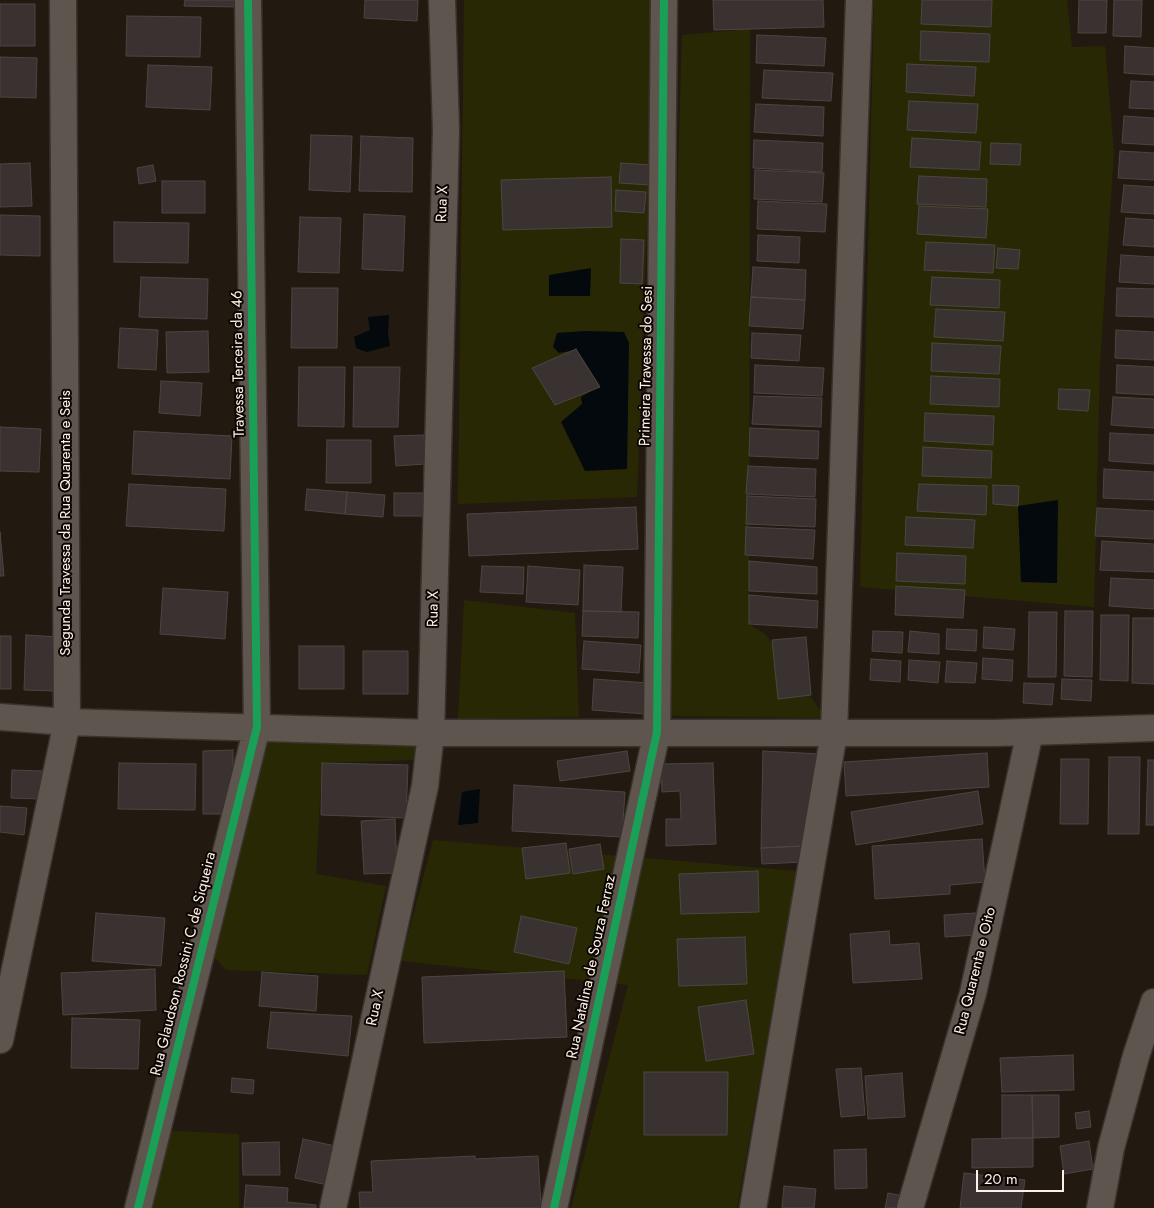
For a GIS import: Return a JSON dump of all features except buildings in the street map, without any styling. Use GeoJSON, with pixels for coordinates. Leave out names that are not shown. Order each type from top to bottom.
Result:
{"type":"FeatureCollection","features":[{"type":"Feature","properties":{"kind":"street","name":"Segunda Travessa da Rua Quarenta e Seis"},"geometry":{"type":"LineString","coordinates":[[0,1040],[67,722],[63,0]]}},
{"type":"Feature","properties":{"kind":"street","name":"Travessa Terceira da 46"},"geometry":{"type":"LineString","coordinates":[[248,0],[256,727]]}},
{"type":"Feature","properties":{"kind":"street","name":"Rua X"},"geometry":{"type":"LineString","coordinates":[[333,1208],[425,786],[432,733],[446,130],[442,0]]}},
{"type":"Feature","properties":{"kind":"street","name":"Primeira Travessa do Sesi"},"geometry":{"type":"LineString","coordinates":[[657,732],[664,0]]}},
{"type":"Feature","properties":{"kind":"street"},"geometry":{"type":"LineString","coordinates":[[753,1208],[834,733],[858,0]]}},
{"type":"Feature","properties":{"kind":"street"},"geometry":{"type":"LineString","coordinates":[[0,717],[67,722],[432,733],[1030,732],[1154,728]]}},
{"type":"Feature","properties":{"kind":"street","name":"Rua Glaudson Rossini C de Siqueira"},"geometry":{"type":"LineString","coordinates":[[138,1208],[256,727]]}},
{"type":"Feature","properties":{"kind":"street","name":"Rua Natalina de Souza Ferraz"},"geometry":{"type":"LineString","coordinates":[[554,1208],[657,732]]}},
{"type":"Feature","properties":{"kind":"street","name":"Rua Quarenta e Oito"},"geometry":{"type":"LineString","coordinates":[[910,1208],[973,993],[1030,732]]}},
{"type":"Feature","properties":{"kind":"street"},"geometry":{"type":"LineString","coordinates":[[1100,1208],[1111,1148],[1136,1056],[1154,1002]]}},
{"type":"Feature","properties":{"kind":"shaded area"},"geometry":{"type":"Polygon","coordinates":[[[464,0],[655,0],[637,497],[458,504],[464,0]]]}},
{"type":"Feature","properties":{"kind":"shaded area"},"geometry":{"type":"Polygon","coordinates":[[[874,0],[1067,0],[1072,47],[1105,46],[1114,152],[1100,365],[1094,607],[860,587],[874,0]]]}},
{"type":"Feature","properties":{"kind":"shaded area"},"geometry":{"type":"Polygon","coordinates":[[[750,29],[749,624],[765,634],[826,718],[667,716],[674,302],[682,35],[750,29]]]}},
{"type":"Feature","properties":{"kind":"shaded area"},"geometry":{"type":"Polygon","coordinates":[[[591,268],[590,296],[549,296],[549,275],[591,268]]]}},
{"type":"Feature","properties":{"kind":"shaded area"},"geometry":{"type":"Polygon","coordinates":[[[389,315],[388,333],[390,346],[367,352],[356,348],[354,337],[370,330],[368,317],[389,315]]]}},
{"type":"Feature","properties":{"kind":"shaded area"},"geometry":{"type":"Polygon","coordinates":[[[585,331],[624,332],[629,343],[627,469],[585,471],[561,422],[582,404],[581,397],[600,386],[576,350],[559,353],[553,347],[557,333],[585,331]]]}},
{"type":"Feature","properties":{"kind":"shaded area"},"geometry":{"type":"Polygon","coordinates":[[[1058,500],[1057,583],[1021,582],[1018,506],[1058,500]]]}},
{"type":"Feature","properties":{"kind":"shaded area"},"geometry":{"type":"Polygon","coordinates":[[[464,600],[575,613],[579,717],[458,719],[464,600]]]}},
{"type":"Feature","properties":{"kind":"shaded area"},"geometry":{"type":"Polygon","coordinates":[[[261,737],[415,745],[415,760],[322,763],[316,874],[386,886],[367,975],[226,970],[213,956],[261,737]]]}},
{"type":"Feature","properties":{"kind":"shaded area"},"geometry":{"type":"Polygon","coordinates":[[[480,789],[478,823],[458,825],[462,792],[480,789]]]}},
{"type":"Feature","properties":{"kind":"shaded area"},"geometry":{"type":"Polygon","coordinates":[[[433,840],[797,871],[737,1208],[571,1208],[628,985],[401,961],[433,840]]]}},
{"type":"Feature","properties":{"kind":"shaded area"},"geometry":{"type":"Polygon","coordinates":[[[157,1130],[239,1134],[239,1208],[149,1208],[157,1130]]]}},
{"type":"Feature","properties":{"kind":"cycle path"},"geometry":{"type":"LineString","coordinates":[[138,1208],[257,727],[248,0]]}},
{"type":"Feature","properties":{"kind":"cycle path"},"geometry":{"type":"LineString","coordinates":[[554,1208],[657,732],[664,0]]}}]}
